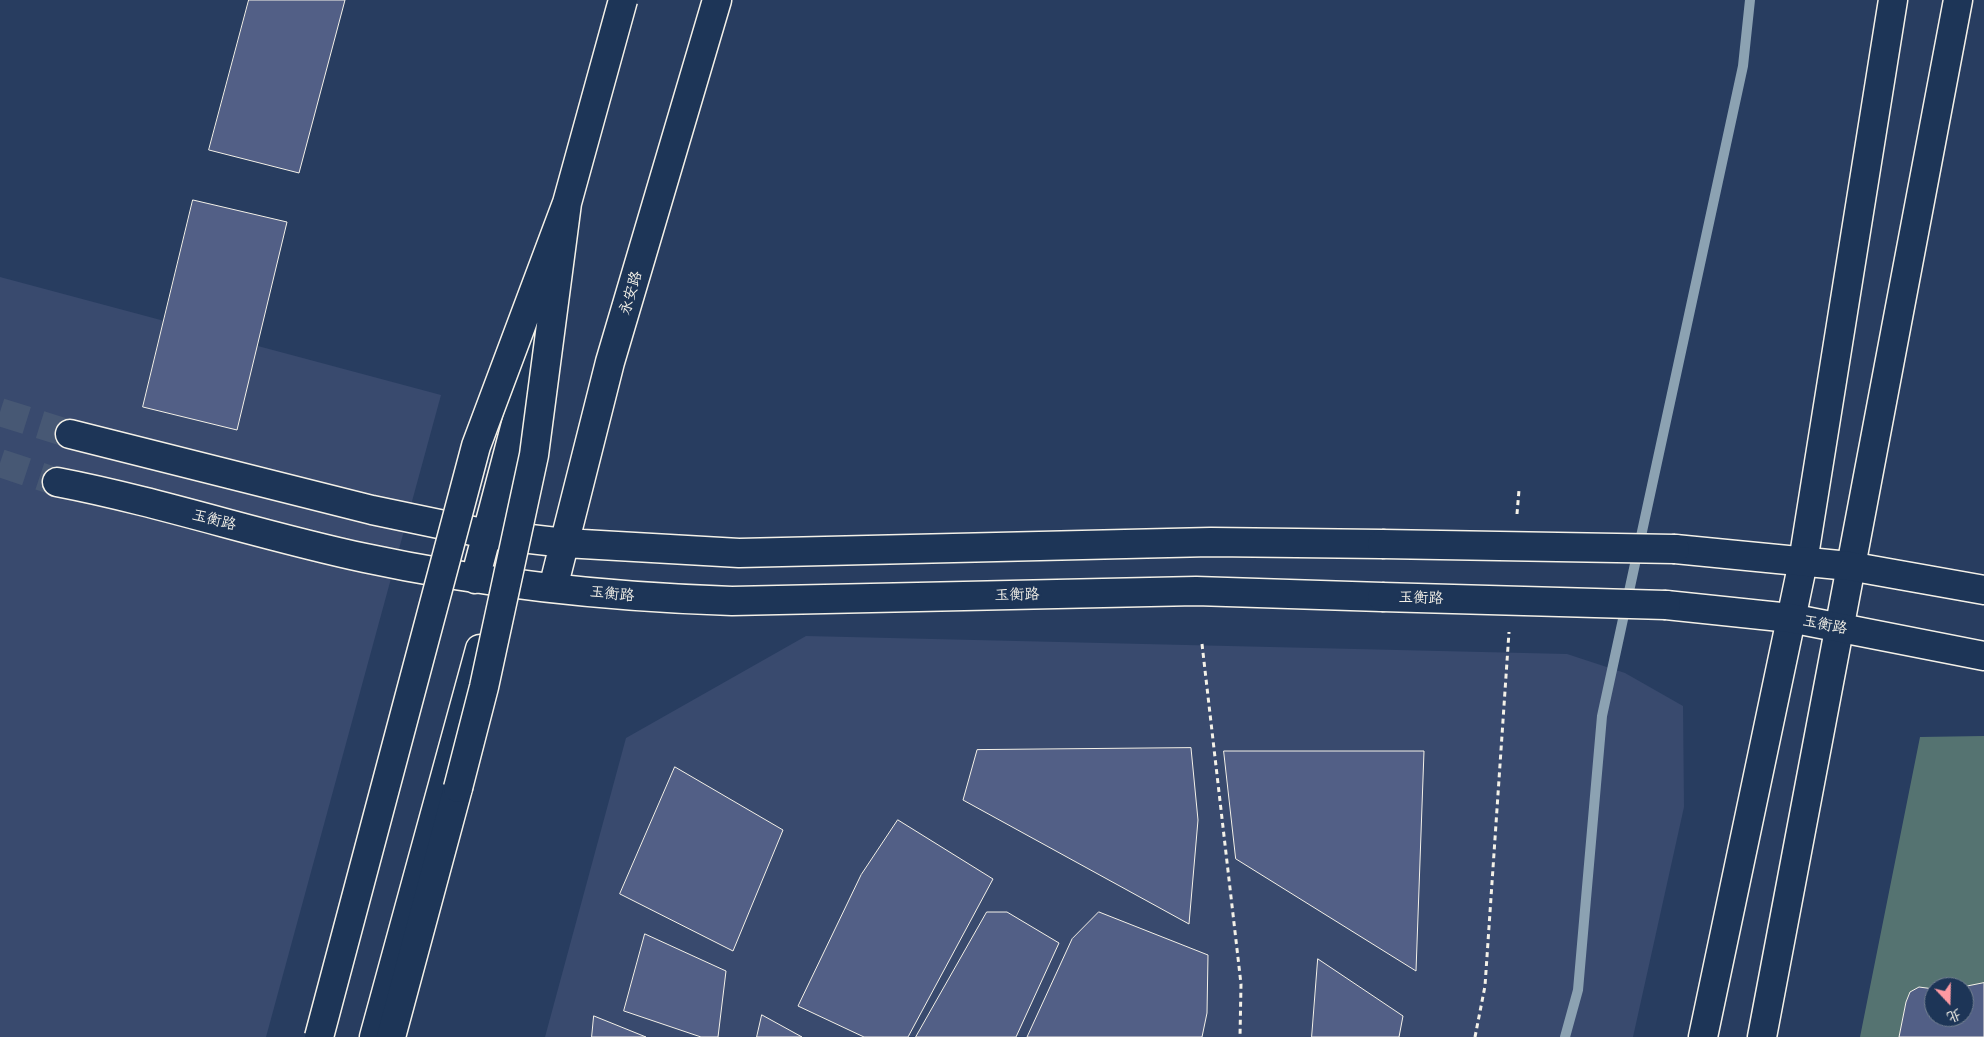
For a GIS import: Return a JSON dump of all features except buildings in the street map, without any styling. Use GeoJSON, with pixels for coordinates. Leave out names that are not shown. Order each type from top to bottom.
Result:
{"type":"FeatureCollection","features":[{"type":"Feature","properties":{"kind":"street"},"geometry":{"type":"LineString","coordinates":[[319,1037],[476,446],[567,203],[623,0]]}},
{"type":"Feature","properties":{"kind":"street"},"geometry":{"type":"LineString","coordinates":[[374,1037],[487,581],[487,534],[534,348],[637,0]]}},
{"type":"Feature","properties":{"kind":"street","name":"永安路"},"geometry":{"type":"LineString","coordinates":[[553,588],[610,362],[717,0]]}},
{"type":"Feature","properties":{"kind":"street"},"geometry":{"type":"LineString","coordinates":[[1702,1037],[1803,562],[1893,0]]}},
{"type":"Feature","properties":{"kind":"street"},"geometry":{"type":"LineString","coordinates":[[1762,1037],[1849,566],[1958,0]]}},
{"type":"Feature","properties":{"kind":"street"},"geometry":{"type":"LineString","coordinates":[[391,1037],[484,687],[532,465],[567,203]]}},
{"type":"Feature","properties":{"kind":"street"},"geometry":{"type":"LineString","coordinates":[[70,434],[372,510],[487,534],[565,543],[739,553],[1211,542],[1675,549],[1849,566],[1984,590]]}},
{"type":"Feature","properties":{"kind":"street","name":"玉衡路"},"geometry":{"type":"LineString","coordinates":[[57,482],[364,558],[487,581],[664,599],[732,601],[1196,591],[1666,606],[1790,618],[1984,656]]}},
{"type":"Feature","properties":{"kind":"path"},"geometry":{"type":"LineString","coordinates":[[1517,519],[1519,490]]}},
{"type":"Feature","properties":{"kind":"path"},"geometry":{"type":"LineString","coordinates":[[1475,1037],[1485,986],[1509,628]]}},
{"type":"Feature","properties":{"kind":"path"},"geometry":{"type":"LineString","coordinates":[[1202,644],[1242,984],[1240,1037]]}},
{"type":"Feature","properties":{"kind":"shaded area"},"geometry":{"type":"Polygon","coordinates":[[[0,277],[441,395],[266,1037],[0,1037],[0,277]]]}},
{"type":"Feature","properties":{"kind":"shaded area"},"geometry":{"type":"Polygon","coordinates":[[[806,636],[1567,654],[1625,673],[1683,706],[1684,807],[1633,1037],[545,1037],[626,738],[806,636]]]}},
{"type":"Feature","properties":{"kind":"green space"},"geometry":{"type":"Polygon","coordinates":[[[1984,736],[1984,1037],[1860,1037],[1920,737],[1984,736]]]}},
{"type":"Feature","properties":{"kind":"waterway"},"geometry":{"type":"LineString","coordinates":[[1565,1037],[1578,990],[1602,716],[1743,66],[1750,0]]}},
{"type":"Feature","properties":{"kind":"tunnel"},"geometry":{"type":"LineString","coordinates":[[0,412],[70,434]]}},
{"type":"Feature","properties":{"kind":"tunnel"},"geometry":{"type":"LineString","coordinates":[[0,463],[57,482]]}}]}
